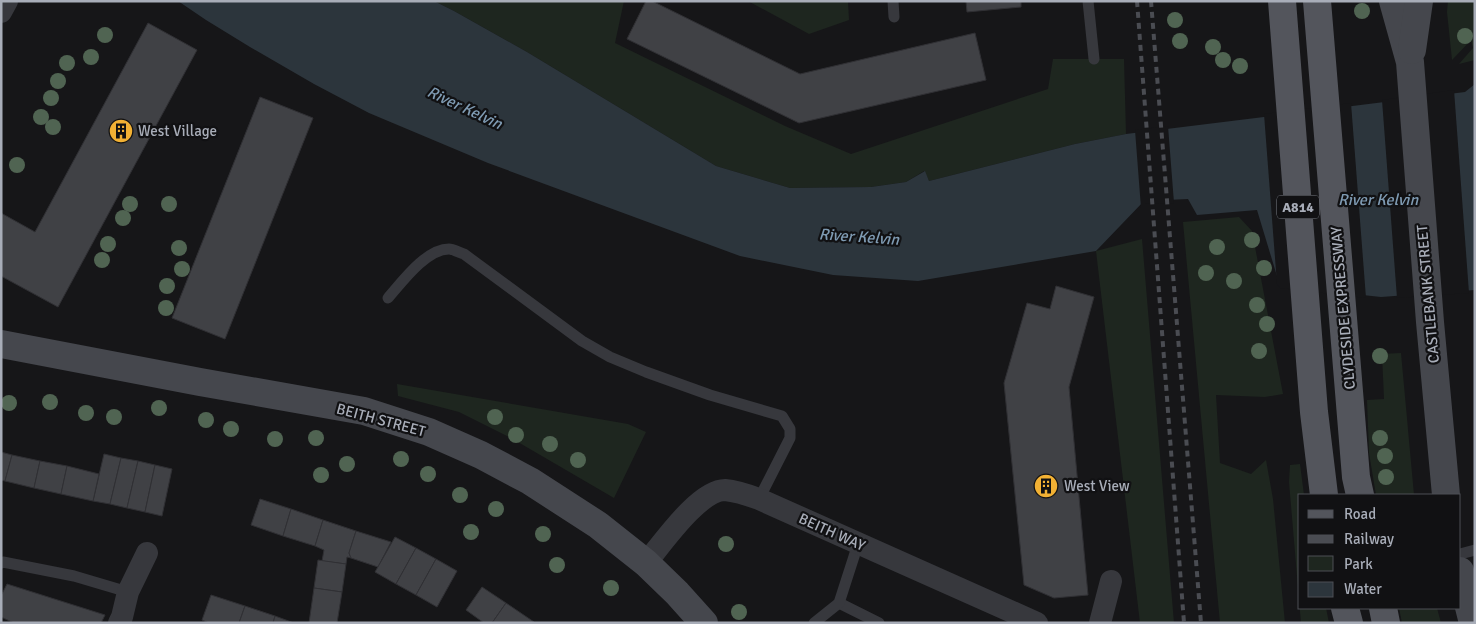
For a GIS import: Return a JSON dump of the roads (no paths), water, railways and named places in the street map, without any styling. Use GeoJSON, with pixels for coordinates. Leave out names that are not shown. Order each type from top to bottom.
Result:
{"type":"FeatureCollection","features":[{"type":"Feature","properties":{"kind":"main road","name":"A814"},"geometry":{"type":"LineString","coordinates":[[1282,1],[1314,412],[1324,494]]}},
{"type":"Feature","properties":{"kind":"main road","name":"CLYDESIDE EXPRESSWAY"},"geometry":{"type":"LineString","coordinates":[[1317,1],[1356,477],[1360,494]]}},
{"type":"Feature","properties":{"kind":"main road","name":"CASTLEBANK STREET"},"geometry":{"type":"LineString","coordinates":[[1394,1],[1410,62],[1430,322],[1446,494]]}},
{"type":"Feature","properties":{"kind":"main road","name":"CASTLEBANK STREET"},"geometry":{"type":"LineString","coordinates":[[1410,62],[1419,1]]}},
{"type":"Feature","properties":{"kind":"main road","name":"BEITH STREET"},"geometry":{"type":"LineString","coordinates":[[1,344],[364,412],[429,432],[481,455],[530,482],[598,525],[646,563],[704,623]]}},
{"type":"Feature","properties":{"kind":"main road"},"geometry":{"type":"LineString","coordinates":[[1461,574],[1473,623]]}},
{"type":"Feature","properties":{"kind":"main road"},"geometry":{"type":"LineString","coordinates":[[1346,609],[1349,623]]}},
{"type":"Feature","properties":{"kind":"main road"},"geometry":{"type":"LineString","coordinates":[[1383,609],[1386,623]]}},
{"type":"Feature","properties":{"kind":"street"},"geometry":{"type":"LineString","coordinates":[[1,12],[7,1]]}},
{"type":"Feature","properties":{"kind":"street","name":"BEITH WAY"},"geometry":{"type":"LineString","coordinates":[[646,563],[694,506],[707,496],[723,490],[759,498],[1037,623]]}},
{"type":"Feature","properties":{"kind":"street"},"geometry":{"type":"LineString","coordinates":[[119,623],[128,592],[147,553]]}},
{"type":"Feature","properties":{"kind":"street"},"geometry":{"type":"LineString","coordinates":[[1100,623],[1110,581]]}},
{"type":"Feature","properties":{"kind":"lane"},"geometry":{"type":"LineString","coordinates":[[893,1],[894,17]]}},
{"type":"Feature","properties":{"kind":"lane"},"geometry":{"type":"LineString","coordinates":[[1088,1],[1094,59]]}},
{"type":"Feature","properties":{"kind":"lane"},"geometry":{"type":"LineString","coordinates":[[388,298],[422,260],[434,253],[450,249],[464,254],[582,340],[610,357],[710,395],[782,416],[790,428],[790,438],[759,498]]}},
{"type":"Feature","properties":{"kind":"lane"},"geometry":{"type":"LineString","coordinates":[[814,623],[839,603],[858,544]]}},
{"type":"Feature","properties":{"kind":"lane"},"geometry":{"type":"LineString","coordinates":[[1461,554],[1475,550]]}},
{"type":"Feature","properties":{"kind":"lane"},"geometry":{"type":"LineString","coordinates":[[1,563],[74,576],[128,592]]}},
{"type":"Feature","properties":{"kind":"lane"},"geometry":{"type":"LineString","coordinates":[[839,603],[879,623]]}},
{"type":"Feature","properties":{"kind":"water","name":"River Kelvin"},"geometry":{"type":"Polygon","coordinates":[[[178,1],[434,1],[527,52],[716,166],[790,188],[871,187],[906,182],[925,171],[929,181],[1075,144],[1126,134],[1465,92],[1475,84],[1475,290],[1381,297],[1280,286],[1257,210],[1197,215],[1188,199],[1144,201],[1096,251],[918,281],[833,275],[740,256],[488,163],[369,113],[250,47],[178,1]]]}},
{"type":"Feature","properties":{"kind":"railway"},"geometry":{"type":"LineString","coordinates":[[1137,1],[1184,623]]}},
{"type":"Feature","properties":{"kind":"railway"},"geometry":{"type":"LineString","coordinates":[[1151,1],[1201,623]]}},
{"type":"Feature","properties":{"kind":"place","name":"West Village"},"geometry":{"type":"Point","coordinates":[121,131]}},
{"type":"Feature","properties":{"kind":"place","name":"West View"},"geometry":{"type":"Point","coordinates":[1046,486]}}]}
